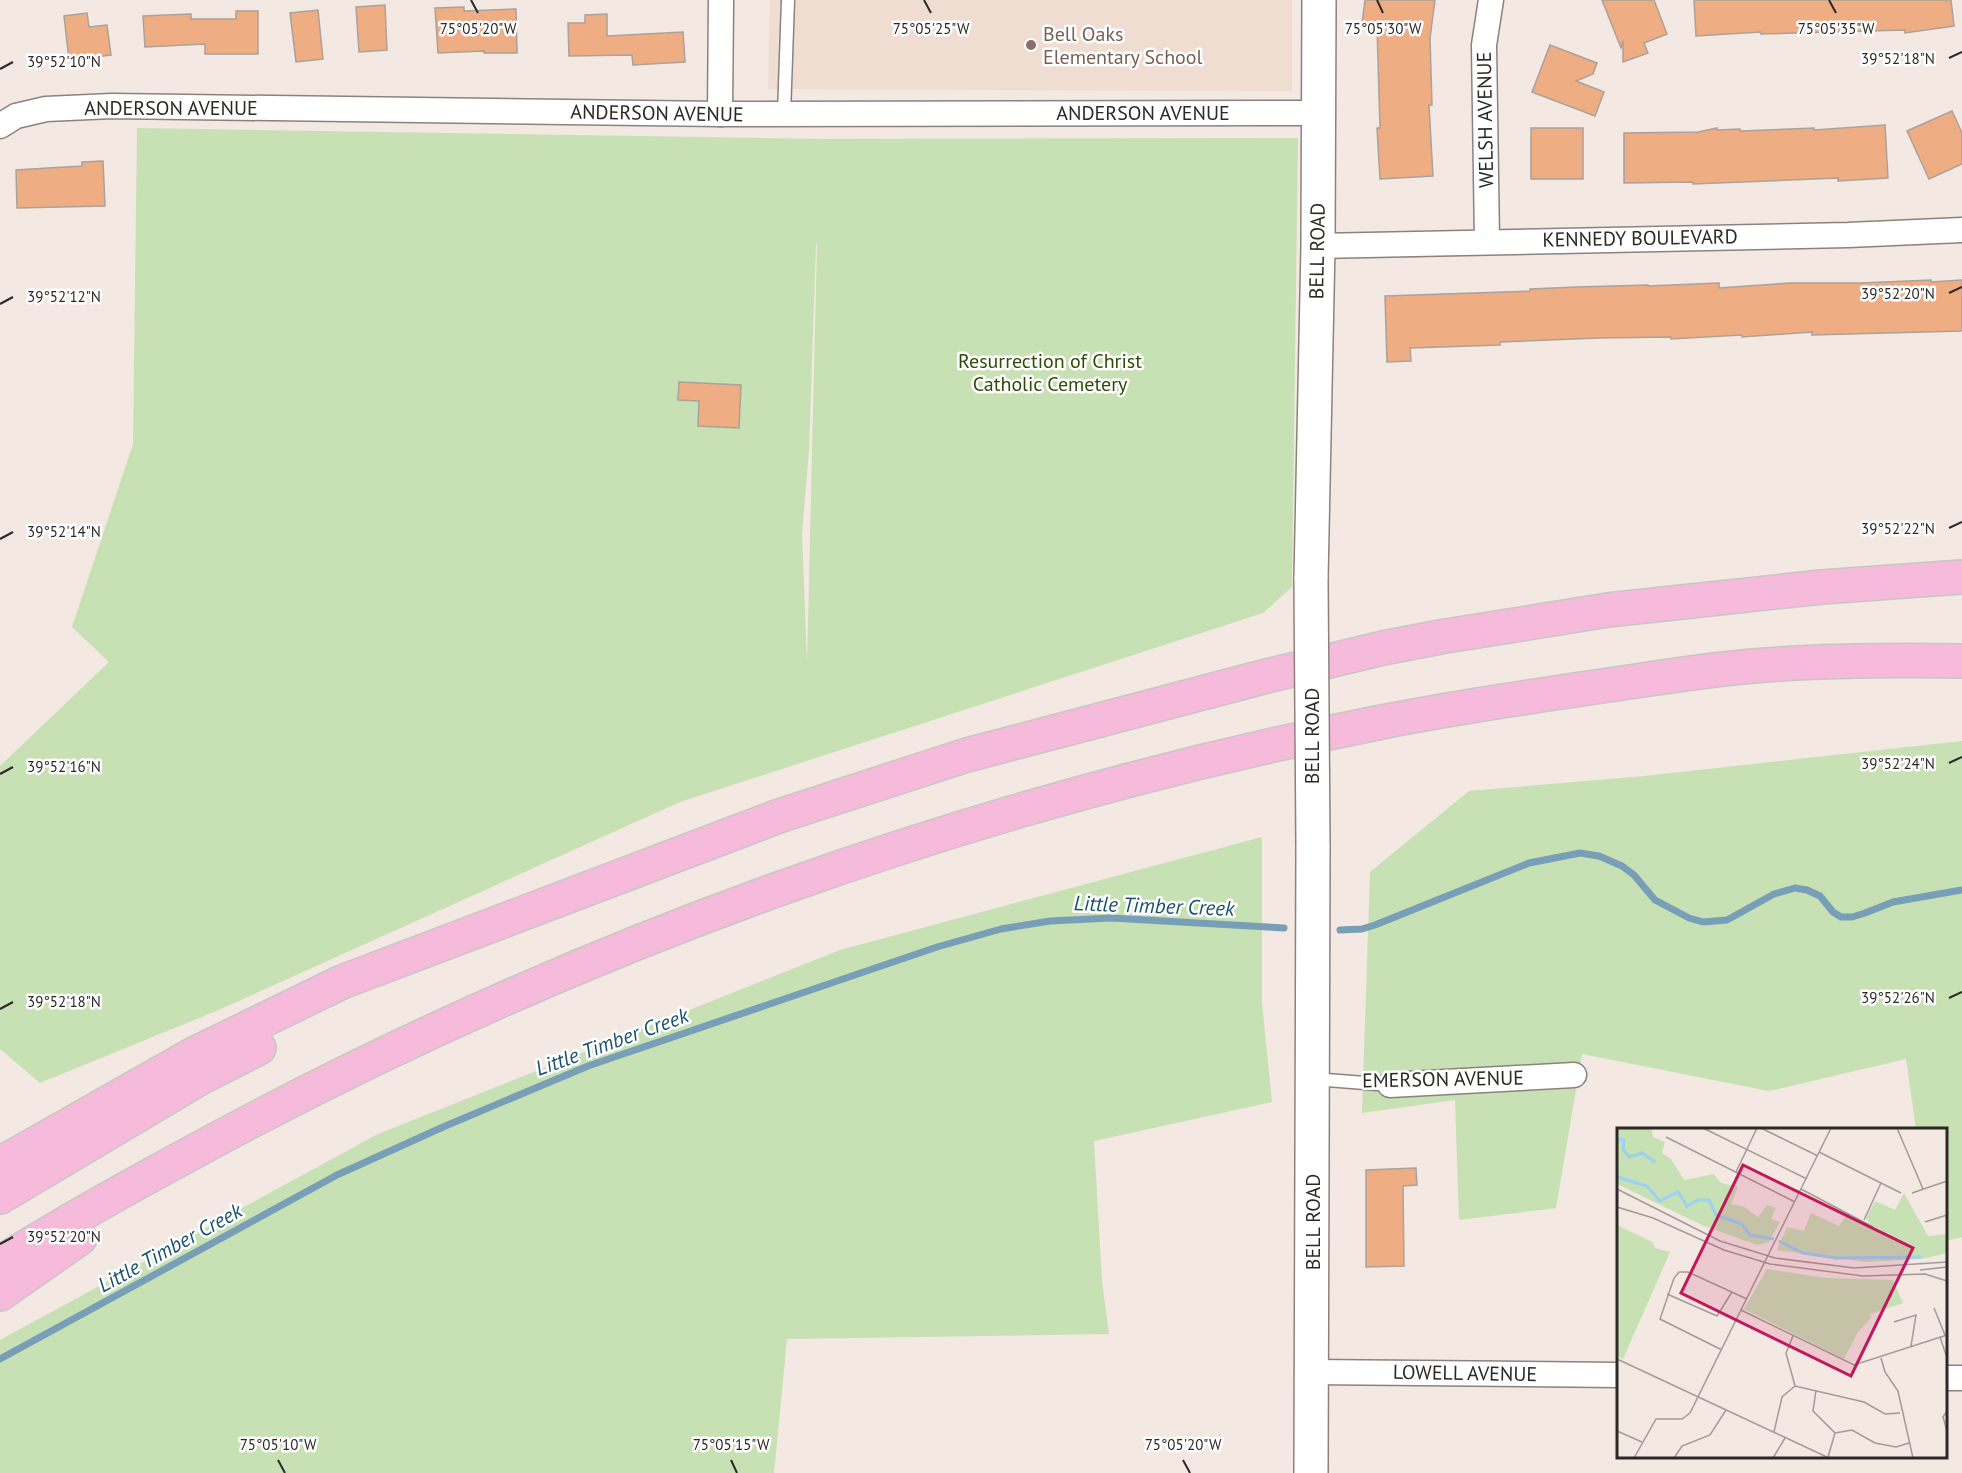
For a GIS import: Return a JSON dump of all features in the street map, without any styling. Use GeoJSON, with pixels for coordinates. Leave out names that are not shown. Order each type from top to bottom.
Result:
{"type":"FeatureCollection","features":[{"type":"Feature","properties":{"kind":"highway"},"geometry":{"type":"LineString","coordinates":[[0,1164],[194,1054],[342,982],[779,816],[967,755],[1259,678],[1383,648],[1608,610],[1822,587],[1962,577]]}},
{"type":"Feature","properties":{"kind":"highway"},"geometry":{"type":"LineString","coordinates":[[0,1263],[94,1207],[239,1127],[458,1018],[671,928],[896,848],[997,817],[1245,751],[1489,702],[1755,666],[1834,661],[1962,661]]}},
{"type":"Feature","properties":{"kind":"highway"},"geometry":{"type":"LineString","coordinates":[[0,1197],[200,1078],[565,897]]}},
{"type":"Feature","properties":{"kind":"highway"},"geometry":{"type":"LineString","coordinates":[[0,1294],[239,1127]]}},
{"type":"Feature","properties":{"kind":"street"},"geometry":{"type":"LineString","coordinates":[[720,114],[721,0]]}},
{"type":"Feature","properties":{"kind":"street","name":"BELL ROAD"},"geometry":{"type":"LineString","coordinates":[[1311,1473],[1313,846],[1311,579],[1318,246],[1319,0]]}},
{"type":"Feature","properties":{"kind":"street","name":"WELSH AVENUE"},"geometry":{"type":"LineString","coordinates":[[1487,241],[1484,45],[1491,0]]}},
{"type":"Feature","properties":{"kind":"street","name":"ANDERSON AVENUE"},"geometry":{"type":"LineString","coordinates":[[0,126],[16,116],[46,109],[112,106],[720,114],[1318,113]]}},
{"type":"Feature","properties":{"kind":"street","name":"KENNEDY BOULEVARD"},"geometry":{"type":"LineString","coordinates":[[1318,246],[1836,236],[1962,230]]}},
{"type":"Feature","properties":{"kind":"street","name":"EMERSON AVENUE"},"geometry":{"type":"LineString","coordinates":[[1390,1085],[1574,1075]]}},
{"type":"Feature","properties":{"kind":"street","name":"LOWELL AVENUE"},"geometry":{"type":"LineString","coordinates":[[1312,1372],[1617,1375]]}},
{"type":"Feature","properties":{"kind":"lane"},"geometry":{"type":"LineString","coordinates":[[784,114],[788,0]]}},
{"type":"Feature","properties":{"kind":"lane","name":"EMERSON AVENUE"},"geometry":{"type":"LineString","coordinates":[[1313,1078],[1390,1085]]}},
{"type":"Feature","properties":{"kind":"shaded area","name":"Bell Oaks Elementary School"},"geometry":{"type":"Polygon","coordinates":[[[770,0],[1292,0],[1292,91],[768,89],[770,0]]]}},
{"type":"Feature","properties":{"kind":"green space","name":"Resurrection of Christ Catholic Cemetery"},"geometry":{"type":"Polygon","coordinates":[[[137,128],[819,139],[1298,138],[1292,587],[1263,613],[680,802],[221,1009],[40,1083],[0,1049],[0,766],[109,662],[72,627],[133,444],[137,128]],[[817,244],[809,450],[802,533],[807,664],[817,244]]]}},
{"type":"Feature","properties":{"kind":"green space"},"geometry":{"type":"Polygon","coordinates":[[[1962,741],[1962,1237],[1947,1241],[1947,1128],[1916,1128],[1906,1059],[1769,1091],[1582,1054],[1556,1208],[1459,1220],[1455,1100],[1362,1113],[1370,872],[1469,791],[1645,776],[1962,741]]]}},
{"type":"Feature","properties":{"kind":"green space"},"geometry":{"type":"Polygon","coordinates":[[[1262,837],[1262,1003],[1272,1102],[1094,1141],[1102,1281],[1109,1334],[787,1339],[774,1473],[0,1473],[0,1340],[378,1134],[840,950],[1262,837]]]}},
{"type":"Feature","properties":{"kind":"building"},"geometry":{"type":"Polygon","coordinates":[[[1365,0],[1435,0],[1430,38],[1432,105],[1429,105],[1433,176],[1380,179],[1377,128],[1380,128],[1377,26],[1362,24],[1365,0]]]}},
{"type":"Feature","properties":{"kind":"building"},"geometry":{"type":"Polygon","coordinates":[[[1602,0],[1654,0],[1667,34],[1644,43],[1648,53],[1623,62],[1623,41],[1621,48],[1602,0]]]}},
{"type":"Feature","properties":{"kind":"building"},"geometry":{"type":"Polygon","coordinates":[[[1694,0],[1951,0],[1954,26],[1905,33],[1905,30],[1761,34],[1761,32],[1696,36],[1694,0]]]}},
{"type":"Feature","properties":{"kind":"building"},"geometry":{"type":"Polygon","coordinates":[[[385,5],[387,50],[359,52],[356,7],[385,5]]]}},
{"type":"Feature","properties":{"kind":"building"},"geometry":{"type":"Polygon","coordinates":[[[464,7],[464,11],[516,9],[517,53],[484,53],[484,51],[438,53],[435,8],[464,7]]]}},
{"type":"Feature","properties":{"kind":"building"},"geometry":{"type":"Polygon","coordinates":[[[318,10],[323,59],[296,62],[290,13],[318,10]]]}},
{"type":"Feature","properties":{"kind":"building"},"geometry":{"type":"Polygon","coordinates":[[[236,11],[258,11],[258,54],[205,54],[205,44],[145,47],[143,16],[191,14],[191,19],[236,19],[236,11]]]}},
{"type":"Feature","properties":{"kind":"building"},"geometry":{"type":"Polygon","coordinates":[[[87,13],[89,27],[107,25],[111,55],[69,60],[64,16],[87,13]]]}},
{"type":"Feature","properties":{"kind":"building"},"geometry":{"type":"Polygon","coordinates":[[[607,14],[607,36],[683,32],[685,62],[633,65],[632,55],[569,56],[568,23],[585,23],[585,15],[607,14]]]}},
{"type":"Feature","properties":{"kind":"building"},"geometry":{"type":"Polygon","coordinates":[[[1550,45],[1597,63],[1593,74],[1576,81],[1604,92],[1595,116],[1532,92],[1550,45]]]}},
{"type":"Feature","properties":{"kind":"building"},"geometry":{"type":"Polygon","coordinates":[[[1952,111],[1962,133],[1962,164],[1929,179],[1907,131],[1952,111]]]}},
{"type":"Feature","properties":{"kind":"building"},"geometry":{"type":"Polygon","coordinates":[[[1885,125],[1888,178],[1693,184],[1693,182],[1624,183],[1624,133],[1698,132],[1717,128],[1717,130],[1740,129],[1740,131],[1814,128],[1814,130],[1885,125]]]}},
{"type":"Feature","properties":{"kind":"building"},"geometry":{"type":"Polygon","coordinates":[[[1531,128],[1583,128],[1583,179],[1531,179],[1531,128]]]}},
{"type":"Feature","properties":{"kind":"building"},"geometry":{"type":"Polygon","coordinates":[[[103,161],[105,206],[17,208],[16,170],[82,166],[82,162],[103,161]]]}},
{"type":"Feature","properties":{"kind":"building"},"geometry":{"type":"Polygon","coordinates":[[[1931,280],[1931,282],[1962,280],[1962,331],[1812,335],[1812,332],[1742,337],[1742,335],[1671,339],[1671,337],[1599,338],[1500,342],[1500,345],[1410,348],[1411,361],[1387,362],[1385,296],[1577,287],[1719,283],[1719,288],[1790,283],[1931,280]]]}},
{"type":"Feature","properties":{"kind":"building"},"geometry":{"type":"Polygon","coordinates":[[[679,382],[741,385],[739,428],[698,426],[699,401],[678,400],[679,382]]]}},
{"type":"Feature","properties":{"kind":"building"},"geometry":{"type":"Polygon","coordinates":[[[1416,1168],[1417,1185],[1403,1186],[1404,1266],[1366,1267],[1366,1170],[1416,1168]]]}},
{"type":"Feature","properties":{"kind":"waterway","name":"Little Timber Creek"},"geometry":{"type":"LineString","coordinates":[[1340,930],[1362,929],[1375,925],[1529,863],[1580,853],[1599,856],[1622,866],[1634,875],[1655,900],[1689,918],[1703,922],[1727,920],[1774,894],[1795,888],[1820,896],[1833,912],[1841,917],[1852,917],[1893,902],[1962,890]]}},
{"type":"Feature","properties":{"kind":"waterway","name":"Little Timber Creek"},"geometry":{"type":"LineString","coordinates":[[0,1359],[337,1175],[443,1127],[588,1066],[937,947],[1001,929],[1050,921],[1111,918],[1284,928]]}},
{"type":"Feature","properties":{"kind":"place","name":"Bell Oaks Elementary School"},"geometry":{"type":"Point","coordinates":[1031,45]}}]}
